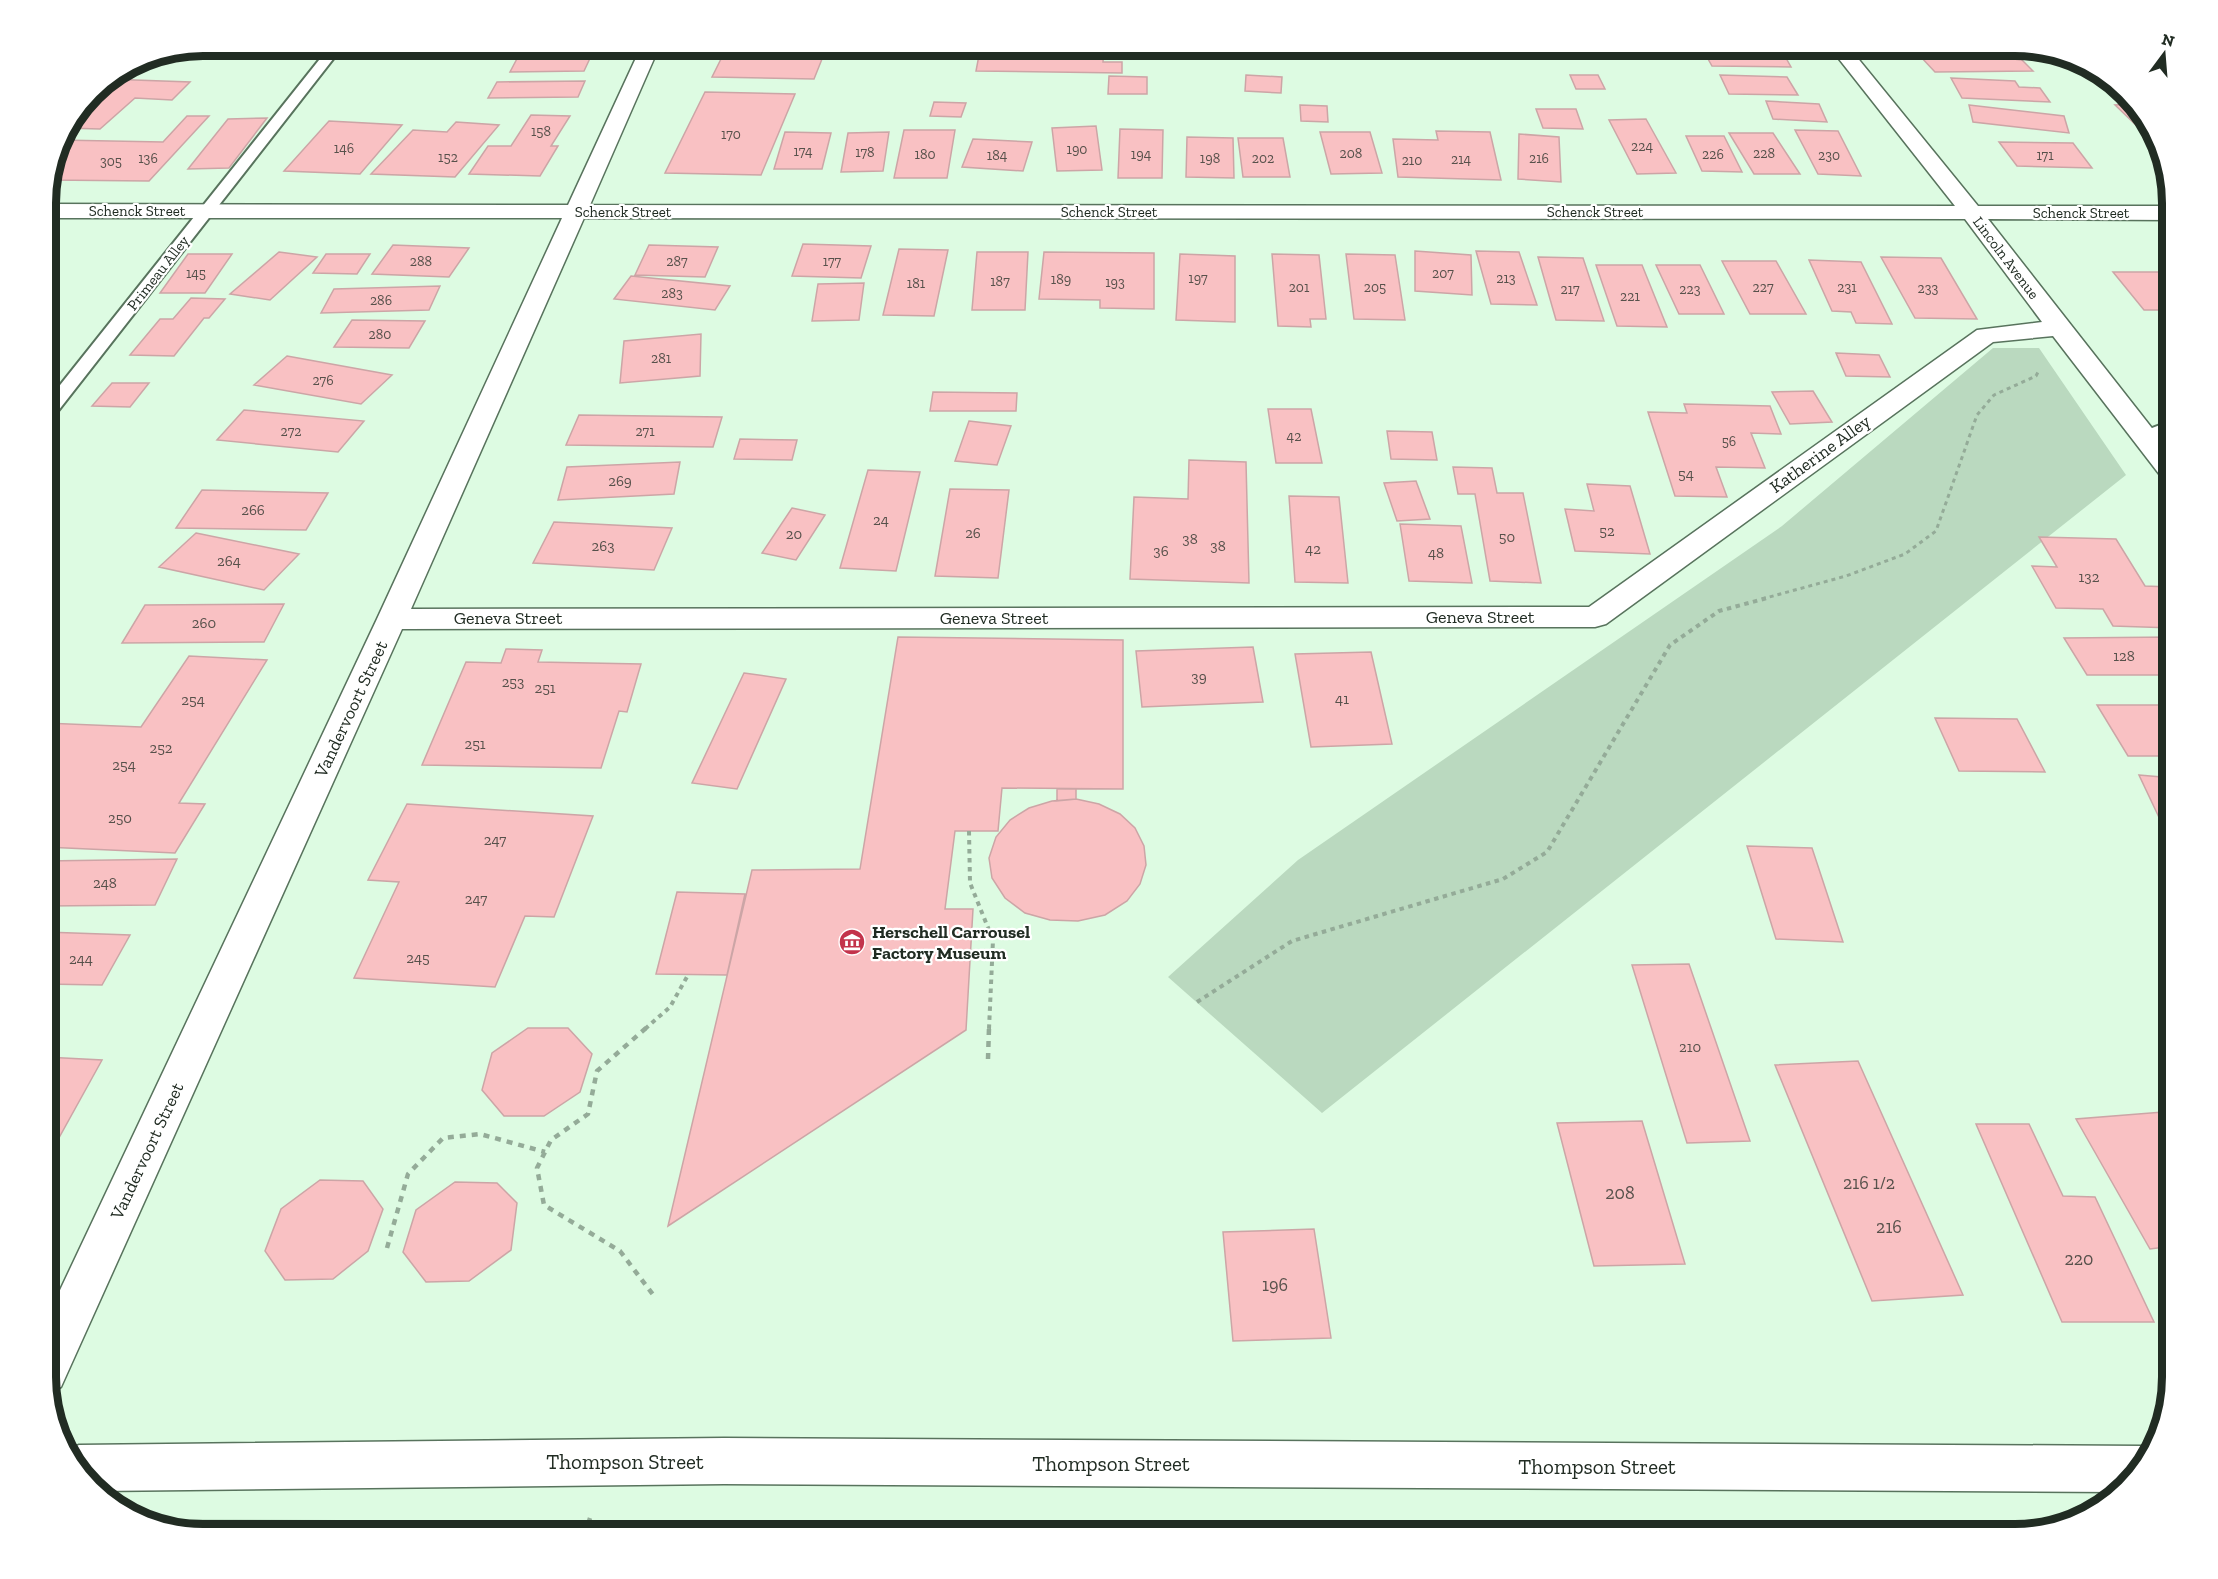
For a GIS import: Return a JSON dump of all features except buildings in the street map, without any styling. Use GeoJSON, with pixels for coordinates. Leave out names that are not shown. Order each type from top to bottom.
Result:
{"type":"FeatureCollection","features":[{"type":"Feature","properties":{"kind":"street","name":"Vandervoort Street"},"geometry":{"type":"LineString","coordinates":[[56,1347],[392,619],[646,56]]}},
{"type":"Feature","properties":{"kind":"street","name":"Lincoln Avenue"},"geometry":{"type":"LineString","coordinates":[[1846,56],[2163,460]]}},
{"type":"Feature","properties":{"kind":"street","name":"Schenck Street"},"geometry":{"type":"LineString","coordinates":[[56,211],[2163,213]]}},
{"type":"Feature","properties":{"kind":"street","name":"Katherine Alley"},"geometry":{"type":"LineString","coordinates":[[1595,616],[1986,335],[2059,328]]}},
{"type":"Feature","properties":{"kind":"street","name":"Geneva Street"},"geometry":{"type":"LineString","coordinates":[[392,619],[1595,616]]}},
{"type":"Feature","properties":{"kind":"street","name":"Thompson Street"},"geometry":{"type":"LineString","coordinates":[[88,1468],[748,1461],[2130,1469]]}},
{"type":"Feature","properties":{"kind":"lane","name":"Primeau Alley"},"geometry":{"type":"LineString","coordinates":[[56,402],[329,56]]}},
{"type":"Feature","properties":{"kind":"lane"},"geometry":{"type":"LineString","coordinates":[[2145,437],[2163,429]]}},
{"type":"Feature","properties":{"kind":"path"},"geometry":{"type":"LineString","coordinates":[[1197,1002],[1292,941],[1503,879],[1547,852],[1670,645],[1719,612],[1846,576],[1905,554],[1936,531],[1977,415],[1994,394],[2036,376],[2059,328]]}},
{"type":"Feature","properties":{"kind":"path"},"geometry":{"type":"LineString","coordinates":[[969,831],[970,883],[993,940],[988,1059]]}},
{"type":"Feature","properties":{"kind":"path"},"geometry":{"type":"LineString","coordinates":[[654,1296],[620,1251],[544,1205],[537,1168],[551,1140],[588,1114],[597,1071],[670,1007],[688,975]]}},
{"type":"Feature","properties":{"kind":"path"},"geometry":{"type":"LineString","coordinates":[[387,1248],[408,1174],[443,1138],[480,1134],[545,1152]]}},
{"type":"Feature","properties":{"kind":"green space"},"geometry":{"type":"Polygon","coordinates":[[[1993,348],[2039,348],[2126,475],[1322,1113],[1168,977],[1298,860],[1782,526],[1993,348]]]}},
{"type":"Feature","properties":{"kind":"green space"},"geometry":{"type":"Polygon","coordinates":[[[170,1519],[724,1522],[722,1524],[202,1524],[170,1519]]]}},
{"type":"Feature","properties":{"kind":"place","name":"Herschell Carrousel Factory Museum"},"geometry":{"type":"Point","coordinates":[852,942]}}]}
